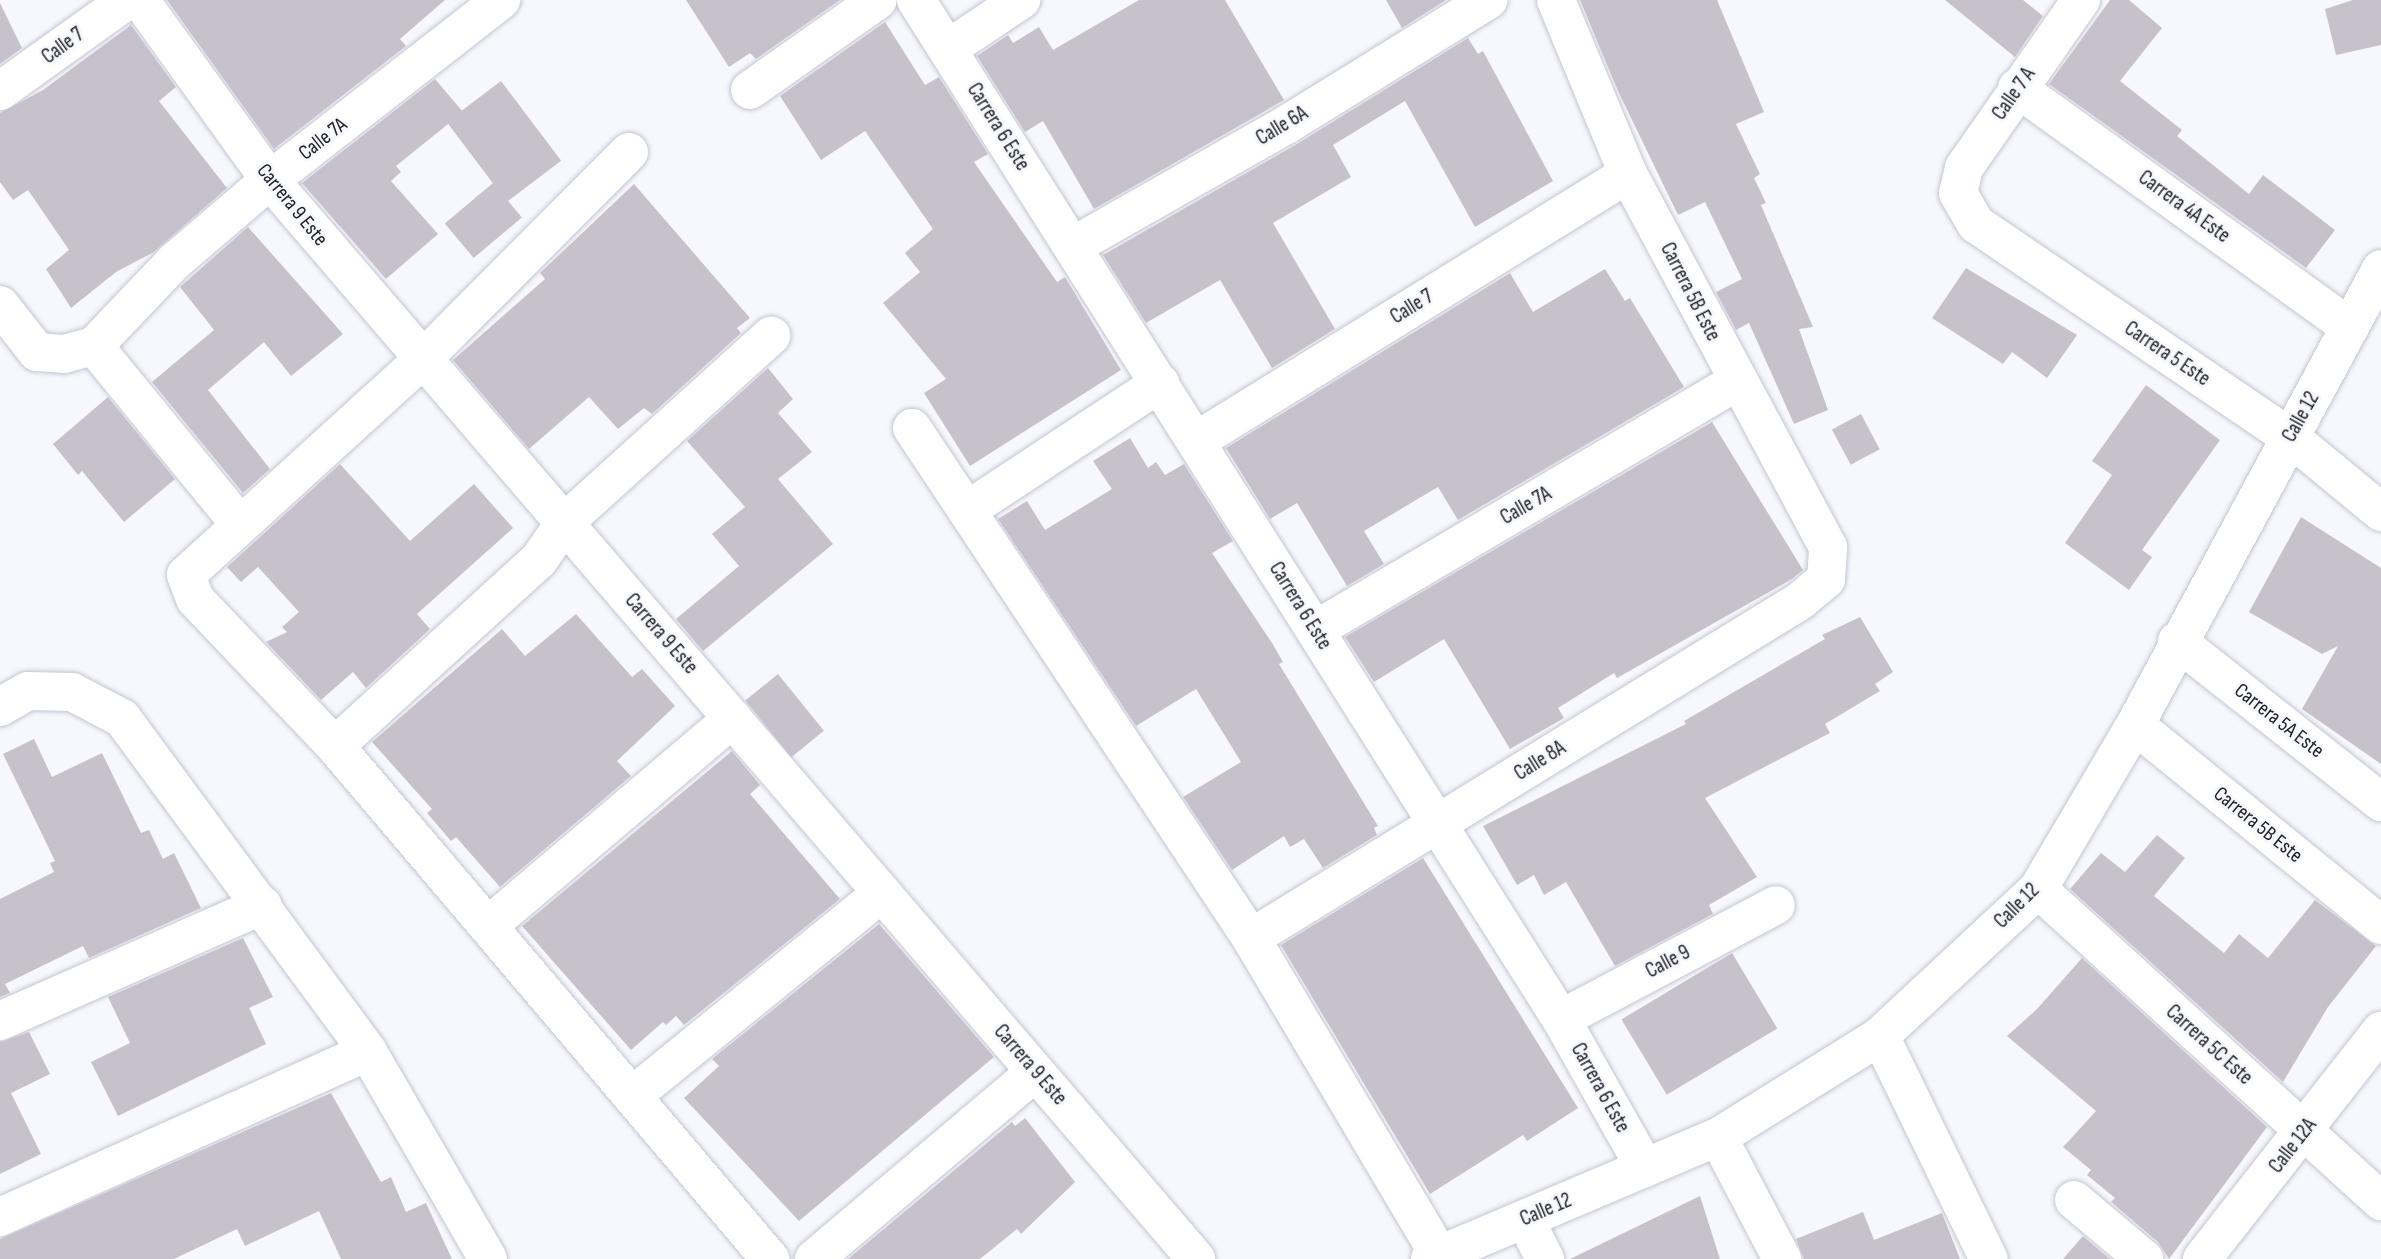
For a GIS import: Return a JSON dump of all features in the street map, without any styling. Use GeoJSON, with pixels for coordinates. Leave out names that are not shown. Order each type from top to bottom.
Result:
{"type":"FeatureCollection","features":[{"type":"Feature","properties":{"kind":"street","name":"Calle 7"},"geometry":{"type":"LineString","coordinates":[[0,92],[127,0]]}},
{"type":"Feature","properties":{"kind":"street","name":"Carrera 9 Este"},"geometry":{"type":"LineString","coordinates":[[140,0],[270,180],[1196,1259]]}},
{"type":"Feature","properties":{"kind":"street","name":"Calle 7A"},"geometry":{"type":"LineString","coordinates":[[94,346],[174,261],[270,180],[501,0]]}},
{"type":"Feature","properties":{"kind":"street"},"geometry":{"type":"LineString","coordinates":[[750,90],[878,0]]}},
{"type":"Feature","properties":{"kind":"street","name":"Carrera 6 Este"},"geometry":{"type":"LineString","coordinates":[[916,0],[1561,1019],[1646,1168]]}},
{"type":"Feature","properties":{"kind":"street"},"geometry":{"type":"LineString","coordinates":[[948,48],[1021,0]]}},
{"type":"Feature","properties":{"kind":"street","name":"Calle 6A"},"geometry":{"type":"LineString","coordinates":[[1073,246],[1286,125],[1488,0]]}},
{"type":"Feature","properties":{"kind":"street","name":"Carrera 5B Este"},"geometry":{"type":"LineString","coordinates":[[1556,0],[1628,174],[1737,382],[1828,547],[1826,579]]}},
{"type":"Feature","properties":{"kind":"street","name":"Calle 7 A"},"geometry":{"type":"LineString","coordinates":[[1958,194],[1964,168],[2017,88],[2081,0]]}},
{"type":"Feature","properties":{"kind":"street","name":"Carrera 4A Este"},"geometry":{"type":"LineString","coordinates":[[2017,88],[2364,317]]}},
{"type":"Feature","properties":{"kind":"street"},"geometry":{"type":"LineString","coordinates":[[629,152],[422,360],[239,523],[186,575],[195,599],[335,746],[770,1259]]}},
{"type":"Feature","properties":{"kind":"street","name":"Calle 7"},"geometry":{"type":"LineString","coordinates":[[1196,441],[1628,174]]}},
{"type":"Feature","properties":{"kind":"street","name":"Carrera 5 Este"},"geometry":{"type":"LineString","coordinates":[[1958,194],[1976,224],[2290,437],[2381,512]]}},
{"type":"Feature","properties":{"kind":"street","name":"Calle 12"},"geometry":{"type":"LineString","coordinates":[[1434,1257],[1718,1137],[1880,1036],[2038,889],[2135,725],[2177,641],[2290,437],[2364,317],[2381,269]]}},
{"type":"Feature","properties":{"kind":"street"},"geometry":{"type":"LineString","coordinates":[[0,305],[37,352],[64,354],[94,346],[239,523]]}},
{"type":"Feature","properties":{"kind":"street"},"geometry":{"type":"LineString","coordinates":[[335,746],[539,560],[565,522],[771,336]]}},
{"type":"Feature","properties":{"kind":"street","name":"Calle 7A"},"geometry":{"type":"LineString","coordinates":[[1315,630],[1737,382]]}},
{"type":"Feature","properties":{"kind":"street"},"geometry":{"type":"LineString","coordinates":[[969,509],[1160,383]]}},
{"type":"Feature","properties":{"kind":"street"},"geometry":{"type":"LineString","coordinates":[[912,428],[969,509],[1251,938],[1434,1257]]}},
{"type":"Feature","properties":{"kind":"street","name":"Calle 8A"},"geometry":{"type":"LineString","coordinates":[[1251,938],[1800,601],[1826,579]]}},
{"type":"Feature","properties":{"kind":"street","name":"Carrera 5A Este"},"geometry":{"type":"LineString","coordinates":[[2177,641],[2381,802]]}},
{"type":"Feature","properties":{"kind":"street"},"geometry":{"type":"LineString","coordinates":[[0,706],[28,691],[72,692],[122,718],[263,905],[368,1052],[488,1259]]}},
{"type":"Feature","properties":{"kind":"street"},"geometry":{"type":"LineString","coordinates":[[488,926],[733,718]]}},
{"type":"Feature","properties":{"kind":"street","name":"Carrera 5B Este"},"geometry":{"type":"LineString","coordinates":[[2135,725],[2381,925]]}},
{"type":"Feature","properties":{"kind":"street","name":"Carrera 5C Este"},"geometry":{"type":"LineString","coordinates":[[2038,889],[2381,1201]]}},
{"type":"Feature","properties":{"kind":"street"},"geometry":{"type":"LineString","coordinates":[[632,1096],[882,893]]}},
{"type":"Feature","properties":{"kind":"street"},"geometry":{"type":"LineString","coordinates":[[0,1021],[263,905]]}},
{"type":"Feature","properties":{"kind":"street","name":"Calle 9"},"geometry":{"type":"LineString","coordinates":[[1561,1019],[1776,905]]}},
{"type":"Feature","properties":{"kind":"street","name":"Calle 12A"},"geometry":{"type":"LineString","coordinates":[[2202,1259],[2305,1132],[2381,1031]]}},
{"type":"Feature","properties":{"kind":"street"},"geometry":{"type":"LineString","coordinates":[[1880,1036],[1989,1259]]}},
{"type":"Feature","properties":{"kind":"street"},"geometry":{"type":"LineString","coordinates":[[0,1217],[368,1052]]}},
{"type":"Feature","properties":{"kind":"street"},"geometry":{"type":"LineString","coordinates":[[814,1259],[1035,1072]]}},
{"type":"Feature","properties":{"kind":"street"},"geometry":{"type":"LineString","coordinates":[[1718,1137],[1782,1259]]}},
{"type":"Feature","properties":{"kind":"street"},"geometry":{"type":"LineString","coordinates":[[2074,1200],[2144,1259]]}},
{"type":"Feature","properties":{"kind":"street"},"geometry":{"type":"LineString","coordinates":[[1525,1219],[1545,1259]]}},
{"type":"Feature","properties":{"kind":"building"},"geometry":{"type":"Polygon","coordinates":[[[167,0],[445,0],[400,39],[406,46],[274,149],[167,0]]]}},
{"type":"Feature","properties":{"kind":"building"},"geometry":{"type":"Polygon","coordinates":[[[686,0],[840,0],[756,59],[750,53],[729,67],[686,0]]]}},
{"type":"Feature","properties":{"kind":"building"},"geometry":{"type":"Polygon","coordinates":[[[1139,0],[1225,0],[1284,100],[1094,209],[1043,121],[1025,132],[977,56],[1008,35],[1013,43],[1039,27],[1053,50],[1139,0]]]}},
{"type":"Feature","properties":{"kind":"building"},"geometry":{"type":"Polygon","coordinates":[[[1386,0],[1446,0],[1402,28],[1386,0]]]}},
{"type":"Feature","properties":{"kind":"building"},"geometry":{"type":"Polygon","coordinates":[[[1580,0],[1717,0],[1764,112],[1736,124],[1760,174],[1754,178],[1766,203],[1761,205],[1813,327],[1799,329],[1828,410],[1794,424],[1749,323],[1736,330],[1716,292],[1742,279],[1705,202],[1678,215],[1618,91],[1580,0]]]}},
{"type":"Feature","properties":{"kind":"building"},"geometry":{"type":"Polygon","coordinates":[[[1945,0],[2023,0],[2043,16],[2015,57],[1945,0]]]}},
{"type":"Feature","properties":{"kind":"building"},"geometry":{"type":"Polygon","coordinates":[[[2110,0],[2129,0],[2162,28],[2120,81],[2182,130],[2177,136],[2249,194],[2263,175],[2335,230],[2306,268],[2049,84],[2110,0]]]}},
{"type":"Feature","properties":{"kind":"building"},"geometry":{"type":"Polygon","coordinates":[[[2353,0],[2381,0],[2381,45],[2336,55],[2325,9],[2353,0]]]}},
{"type":"Feature","properties":{"kind":"building"},"geometry":{"type":"Polygon","coordinates":[[[0,3],[22,48],[0,64],[0,3]]]}},
{"type":"Feature","properties":{"kind":"building"},"geometry":{"type":"Polygon","coordinates":[[[885,22],[925,85],[939,77],[988,154],[974,162],[1057,282],[1065,277],[1121,370],[970,466],[924,393],[946,379],[883,303],[920,272],[905,253],[933,229],[865,131],[821,160],[780,96],[885,22]]]}},
{"type":"Feature","properties":{"kind":"building"},"geometry":{"type":"Polygon","coordinates":[[[131,25],[176,87],[159,101],[227,188],[154,252],[116,272],[71,308],[46,269],[69,250],[28,190],[13,200],[0,182],[0,113],[43,90],[131,25]]]}},
{"type":"Feature","properties":{"kind":"building"},"geometry":{"type":"Polygon","coordinates":[[[1468,38],[1478,54],[1483,51],[1553,181],[1475,227],[1405,101],[1333,145],[1351,177],[1273,223],[1335,329],[1272,368],[1220,280],[1146,323],[1103,255],[1297,144],[1468,38]]]}},
{"type":"Feature","properties":{"kind":"building"},"geometry":{"type":"Polygon","coordinates":[[[435,79],[463,112],[396,166],[401,172],[391,181],[438,234],[386,279],[302,183],[435,79]]]}},
{"type":"Feature","properties":{"kind":"building"},"geometry":{"type":"Polygon","coordinates":[[[501,81],[561,161],[507,202],[447,122],[501,81]]]}},
{"type":"Feature","properties":{"kind":"building"},"geometry":{"type":"Polygon","coordinates":[[[493,183],[522,217],[474,258],[445,223],[493,183]]]}},
{"type":"Feature","properties":{"kind":"building"},"geometry":{"type":"Polygon","coordinates":[[[634,184],[750,318],[737,328],[741,333],[652,414],[644,408],[618,429],[589,397],[529,449],[453,360],[545,279],[540,273],[634,184]]]}},
{"type":"Feature","properties":{"kind":"building"},"geometry":{"type":"Polygon","coordinates":[[[248,227],[343,334],[291,376],[264,342],[208,390],[270,469],[243,493],[152,382],[214,330],[180,287],[248,227]]]}},
{"type":"Feature","properties":{"kind":"building"},"geometry":{"type":"Polygon","coordinates":[[[1966,268],[2077,335],[2047,378],[2012,352],[2003,364],[1932,318],[1966,268]]]}},
{"type":"Feature","properties":{"kind":"building"},"geometry":{"type":"Polygon","coordinates":[[[1605,269],[1625,301],[1630,298],[1684,387],[1458,520],[1438,487],[1364,531],[1384,564],[1347,586],[1297,503],[1270,519],[1226,448],[1510,273],[1533,312],[1605,269]]]}},
{"type":"Feature","properties":{"kind":"building"},"geometry":{"type":"Polygon","coordinates":[[[768,368],[793,399],[778,413],[812,452],[778,479],[833,544],[703,651],[676,619],[739,566],[712,534],[745,507],[687,441],[768,368]]]}},
{"type":"Feature","properties":{"kind":"building"},"geometry":{"type":"Polygon","coordinates":[[[2146,385],[2220,440],[2142,550],[2152,557],[2129,590],[2065,543],[2112,475],[2092,461],[2146,385]]]}},
{"type":"Feature","properties":{"kind":"building"},"geometry":{"type":"Polygon","coordinates":[[[108,397],[175,479],[124,522],[82,471],[78,475],[53,444],[108,397]]]}},
{"type":"Feature","properties":{"kind":"building"},"geometry":{"type":"Polygon","coordinates":[[[1861,414],[1880,449],[1851,465],[1832,429],[1861,414]]]}},
{"type":"Feature","properties":{"kind":"building"},"geometry":{"type":"Polygon","coordinates":[[[1712,422],[1803,570],[1792,579],[1617,678],[1614,673],[1558,708],[1564,718],[1510,749],[1444,639],[1374,682],[1345,637],[1712,422]]]}},
{"type":"Feature","properties":{"kind":"building"},"geometry":{"type":"Polygon","coordinates":[[[1130,438],[1148,468],[1156,462],[1165,475],[1184,464],[1233,541],[1212,553],[1272,643],[1283,662],[1279,664],[1378,826],[1374,828],[1377,835],[1323,868],[1304,839],[1290,847],[1284,836],[1232,870],[1183,797],[1241,762],[1196,689],[1136,726],[998,519],[1027,501],[1045,530],[1112,489],[1093,461],[1130,438]]]}},
{"type":"Feature","properties":{"kind":"building"},"geometry":{"type":"Polygon","coordinates":[[[340,464],[410,541],[474,484],[513,528],[417,614],[430,629],[366,688],[353,672],[321,700],[266,642],[287,632],[282,627],[299,612],[258,567],[241,582],[227,567],[340,464]]]}},
{"type":"Feature","properties":{"kind":"building"},"geometry":{"type":"Polygon","coordinates":[[[2301,517],[2381,568],[2381,764],[2302,709],[2338,646],[2322,654],[2249,612],[2301,517]]]}},
{"type":"Feature","properties":{"kind":"building"},"geometry":{"type":"Polygon","coordinates":[[[576,614],[632,677],[642,669],[675,706],[617,761],[631,776],[500,887],[456,837],[451,841],[427,813],[432,809],[372,742],[502,629],[525,656],[576,614]]]}},
{"type":"Feature","properties":{"kind":"building"},"geometry":{"type":"Polygon","coordinates":[[[1860,617],[1893,672],[1875,684],[1880,691],[1825,724],[1830,733],[1705,798],[1757,877],[1709,905],[1713,914],[1615,966],[1566,882],[1544,895],[1534,875],[1517,885],[1483,826],[1686,724],[1684,721],[1825,639],[1822,635],[1860,617]]]}},
{"type":"Feature","properties":{"kind":"building"},"geometry":{"type":"Polygon","coordinates":[[[778,674],[824,731],[791,757],[745,700],[778,674]]]}},
{"type":"Feature","properties":{"kind":"building"},"geometry":{"type":"Polygon","coordinates":[[[34,739],[52,777],[102,753],[141,833],[149,830],[163,859],[174,853],[201,908],[89,958],[83,946],[5,984],[10,993],[0,997],[0,899],[54,872],[50,863],[55,861],[3,754],[34,739]]]}},
{"type":"Feature","properties":{"kind":"building"},"geometry":{"type":"Polygon","coordinates":[[[732,751],[760,785],[750,794],[840,899],[684,1025],[676,1016],[666,1025],[663,1022],[631,1050],[522,926],[732,751]]]}},
{"type":"Feature","properties":{"kind":"building"},"geometry":{"type":"Polygon","coordinates":[[[2157,835],[2185,858],[2154,896],[2224,953],[2239,934],[2268,958],[2315,900],[2376,946],[2328,1007],[2283,1082],[2070,889],[2101,853],[2125,872],[2157,835]]]}},
{"type":"Feature","properties":{"kind":"building"},"geometry":{"type":"Polygon","coordinates":[[[1423,858],[1578,1108],[1527,1141],[1523,1135],[1430,1194],[1281,945],[1423,858]]]}},
{"type":"Feature","properties":{"kind":"building"},"geometry":{"type":"Polygon","coordinates":[[[879,924],[994,1057],[799,1221],[684,1098],[719,1066],[712,1059],[879,924]]]}},
{"type":"Feature","properties":{"kind":"building"},"geometry":{"type":"Polygon","coordinates":[[[243,938],[273,997],[249,1008],[266,1044],[118,1116],[91,1062],[130,1043],[108,997],[243,938]]]}},
{"type":"Feature","properties":{"kind":"building"},"geometry":{"type":"Polygon","coordinates":[[[1732,953],[1777,1028],[1667,1095],[1621,1019],[1732,953]]]}},
{"type":"Feature","properties":{"kind":"building"},"geometry":{"type":"Polygon","coordinates":[[[2082,958],[2267,1127],[2169,1259],[2158,1242],[2111,1202],[2115,1198],[2087,1175],[2091,1170],[2063,1147],[2096,1111],[2007,1036],[2037,1009],[2082,958]]]}},
{"type":"Feature","properties":{"kind":"building"},"geometry":{"type":"Polygon","coordinates":[[[29,1032],[50,1074],[11,1093],[41,1154],[0,1174],[0,1042],[29,1032]]]}},
{"type":"Feature","properties":{"kind":"building"},"geometry":{"type":"Polygon","coordinates":[[[331,1093],[381,1182],[391,1177],[406,1212],[426,1203],[452,1259],[341,1259],[319,1211],[245,1246],[237,1229],[174,1259],[0,1259],[0,1239],[331,1093]]]}},
{"type":"Feature","properties":{"kind":"building"},"geometry":{"type":"Polygon","coordinates":[[[1025,1118],[1075,1182],[1021,1234],[1017,1229],[980,1259],[848,1259],[1012,1122],[1015,1126],[1025,1118]]]}},
{"type":"Feature","properties":{"kind":"building"},"geometry":{"type":"Polygon","coordinates":[[[1700,1196],[1720,1259],[1570,1259],[1700,1196]]]}},
{"type":"Feature","properties":{"kind":"building"},"geometry":{"type":"Polygon","coordinates":[[[1863,1212],[1874,1240],[1942,1213],[1960,1259],[1804,1259],[1796,1239],[1863,1212]]]}},
{"type":"Feature","properties":{"kind":"building"},"geometry":{"type":"Polygon","coordinates":[[[2083,1236],[2110,1259],[2063,1259],[2083,1236]]]}}]}
